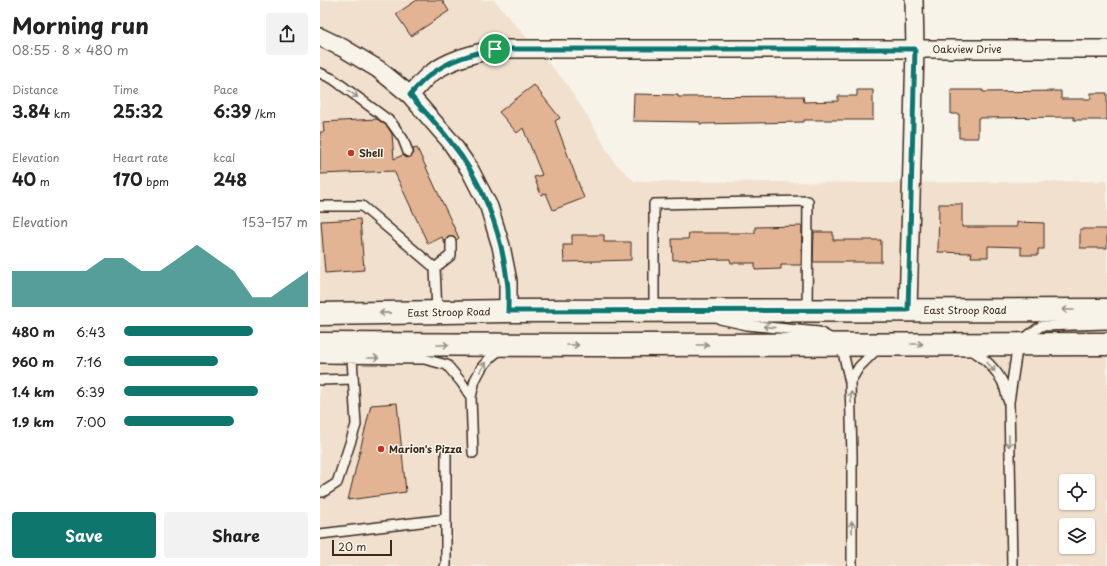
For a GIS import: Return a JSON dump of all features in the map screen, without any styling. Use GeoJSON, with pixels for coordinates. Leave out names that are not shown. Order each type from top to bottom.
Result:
{"type":"FeatureCollection","features":[{"type":"Feature","properties":{"kind":"main road","name":"East Stroop Road"},"geometry":{"type":"LineString","coordinates":[[320,314],[654,310],[1107,310]]}},
{"type":"Feature","properties":{"kind":"main road"},"geometry":{"type":"LineString","coordinates":[[320,344],[1107,344]]}},
{"type":"Feature","properties":{"kind":"street"},"geometry":{"type":"LineString","coordinates":[[908,310],[915,49],[914,0]]}},
{"type":"Feature","properties":{"kind":"street"},"geometry":{"type":"LineString","coordinates":[[320,37],[343,48],[378,69],[410,95],[450,141],[470,170],[489,207],[501,246],[508,281],[508,311]]}},
{"type":"Feature","properties":{"kind":"street","name":"Oakview Drive"},"geometry":{"type":"LineString","coordinates":[[410,95],[429,75],[444,66],[467,55],[495,49],[1107,49]]}},
{"type":"Feature","properties":{"kind":"lane"},"geometry":{"type":"LineString","coordinates":[[320,73],[333,79],[391,122],[403,139],[408,152]]}},
{"type":"Feature","properties":{"kind":"lane"},"geometry":{"type":"LineString","coordinates":[[654,310],[654,204],[808,201],[807,310]]}},
{"type":"Feature","properties":{"kind":"lane"},"geometry":{"type":"LineString","coordinates":[[320,206],[362,206],[435,268],[438,312]]}},
{"type":"Feature","properties":{"kind":"lane"},"geometry":{"type":"LineString","coordinates":[[435,268],[451,255],[451,242]]}},
{"type":"Feature","properties":{"kind":"lane"},"geometry":{"type":"LineString","coordinates":[[678,310],[747,325],[819,332],[841,344],[850,382],[852,455],[852,566]]}},
{"type":"Feature","properties":{"kind":"lane"},"geometry":{"type":"LineString","coordinates":[[1012,566],[1009,402],[1018,344],[1041,326],[1107,324]]}},
{"type":"Feature","properties":{"kind":"lane"},"geometry":{"type":"LineString","coordinates":[[850,382],[859,367],[883,344]]}},
{"type":"Feature","properties":{"kind":"lane"},"geometry":{"type":"LineString","coordinates":[[960,344],[980,355],[992,368],[1002,382],[1009,402]]}},
{"type":"Feature","properties":{"kind":"lane"},"geometry":{"type":"LineString","coordinates":[[473,453],[471,397],[475,380],[482,366],[506,345]]}},
{"type":"Feature","properties":{"kind":"lane"},"geometry":{"type":"LineString","coordinates":[[320,358],[424,359],[447,365],[471,397]]}},
{"type":"Feature","properties":{"kind":"lane"},"geometry":{"type":"LineString","coordinates":[[320,492],[324,492],[337,483],[356,425],[352,358]]}},
{"type":"Feature","properties":{"kind":"lane"},"geometry":{"type":"LineString","coordinates":[[320,380],[353,379]]}},
{"type":"Feature","properties":{"kind":"lane"},"geometry":{"type":"LineString","coordinates":[[445,566],[446,453]]}},
{"type":"Feature","properties":{"kind":"lane"},"geometry":{"type":"LineString","coordinates":[[320,534],[446,519]]}},
{"type":"Feature","properties":{"kind":"shaded area"},"geometry":{"type":"Polygon","coordinates":[[[320,0],[494,0],[565,82],[588,117],[614,162],[634,181],[882,183],[1107,181],[1107,566],[320,566],[320,0]]]}},
{"type":"Feature","properties":{"kind":"building"},"geometry":{"type":"Polygon","coordinates":[[[417,0],[442,0],[449,11],[411,36],[396,14],[417,0]]]}},
{"type":"Feature","properties":{"kind":"building"},"geometry":{"type":"Polygon","coordinates":[[[534,85],[560,118],[555,121],[584,198],[553,210],[546,193],[541,195],[534,177],[542,175],[523,128],[517,133],[499,112],[534,85]]]}},
{"type":"Feature","properties":{"kind":"building"},"geometry":{"type":"Polygon","coordinates":[[[857,90],[873,90],[873,120],[804,120],[804,122],[700,124],[700,122],[633,121],[634,94],[678,95],[678,97],[803,96],[804,102],[838,101],[838,96],[857,96],[857,90]]]}},
{"type":"Feature","properties":{"kind":"building"},"geometry":{"type":"Polygon","coordinates":[[[951,90],[983,90],[983,92],[1061,91],[1061,99],[1091,99],[1091,93],[1107,93],[1107,120],[1074,120],[1074,117],[978,118],[978,138],[959,138],[959,114],[951,114],[951,90]]]}},
{"type":"Feature","properties":{"kind":"building"},"geometry":{"type":"Polygon","coordinates":[[[377,119],[387,126],[392,134],[394,159],[403,155],[407,158],[410,157],[414,153],[413,149],[417,148],[459,238],[456,240],[454,237],[448,237],[445,244],[442,237],[428,244],[394,171],[320,174],[320,132],[324,132],[323,122],[377,119]]]}},
{"type":"Feature","properties":{"kind":"building"},"geometry":{"type":"Polygon","coordinates":[[[939,204],[962,204],[962,227],[1017,227],[1017,222],[1044,223],[1044,249],[1038,249],[1038,255],[1021,255],[1021,247],[988,246],[988,257],[971,257],[972,253],[938,252],[939,204]]]}},
{"type":"Feature","properties":{"kind":"building"},"geometry":{"type":"Polygon","coordinates":[[[360,219],[364,270],[325,273],[321,221],[360,219]]]}},
{"type":"Feature","properties":{"kind":"building"},"geometry":{"type":"Polygon","coordinates":[[[802,226],[801,265],[781,265],[781,269],[755,270],[755,263],[731,263],[730,259],[673,260],[672,239],[688,239],[689,233],[755,233],[755,227],[802,226]]]}},
{"type":"Feature","properties":{"kind":"building"},"geometry":{"type":"Polygon","coordinates":[[[1080,229],[1107,229],[1107,248],[1080,248],[1080,229]]]}},
{"type":"Feature","properties":{"kind":"building"},"geometry":{"type":"Polygon","coordinates":[[[814,232],[833,232],[833,240],[881,240],[881,262],[813,262],[814,232]]]}},
{"type":"Feature","properties":{"kind":"building"},"geometry":{"type":"Polygon","coordinates":[[[572,235],[604,235],[604,242],[631,242],[631,260],[564,262],[563,245],[572,245],[572,235]]]}},
{"type":"Feature","properties":{"kind":"building","name":"Marion's Pizza"},"geometry":{"type":"Polygon","coordinates":[[[397,403],[406,492],[348,500],[371,405],[397,403]]]}},
{"type":"Feature","properties":{"kind":"place","name":"Shell"},"geometry":{"type":"Point","coordinates":[351,153]}},
{"type":"Feature","properties":{"kind":"place","name":"Marion's Pizza"},"geometry":{"type":"Point","coordinates":[381,449]}},
{"type":"Feature","properties":{"kind":"route"},"geometry":{"type":"LineString","coordinates":[[495,49],[915,49],[908,310],[508,311],[508,281],[501,246],[489,207],[470,170],[450,141],[410,95],[429,75],[444,66],[467,55],[495,49]]}}]}
